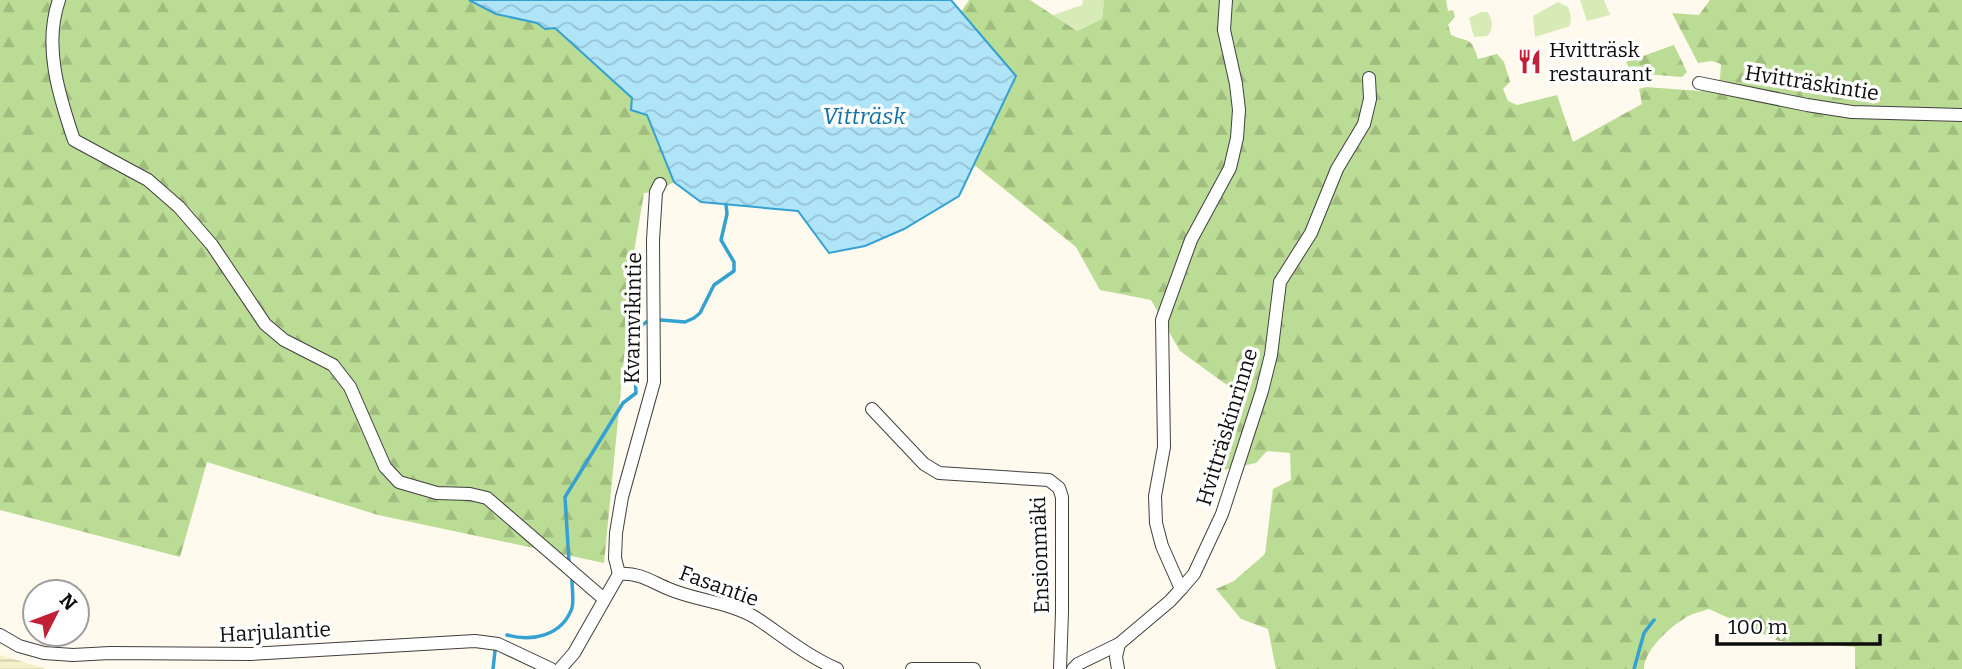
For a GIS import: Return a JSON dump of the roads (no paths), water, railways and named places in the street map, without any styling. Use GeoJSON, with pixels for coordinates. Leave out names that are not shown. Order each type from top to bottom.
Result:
{"type":"FeatureCollection","features":[{"type":"Feature","properties":{"kind":"street"},"geometry":{"type":"LineString","coordinates":[[58,0],[52,51],[60,99],[74,140],[148,180],[179,207],[212,246],[265,324],[284,340],[333,365],[350,387],[385,467],[399,482],[437,493],[470,494],[487,498],[604,599]]}},
{"type":"Feature","properties":{"kind":"street"},"geometry":{"type":"LineString","coordinates":[[1181,589],[1161,546],[1156,523],[1156,496],[1165,434],[1162,320],[1191,240],[1230,168],[1237,138],[1239,110],[1236,84],[1224,30],[1226,0]]}},
{"type":"Feature","properties":{"kind":"street","name":"Hvitträskinrinne"},"geometry":{"type":"LineString","coordinates":[[1073,669],[1119,643],[1170,601],[1194,574],[1222,514],[1262,391],[1271,355],[1280,282],[1311,233],[1337,169],[1364,124],[1370,99],[1369,78]]}},
{"type":"Feature","properties":{"kind":"street","name":"Hvitträskintie"},"geometry":{"type":"LineString","coordinates":[[1699,83],[1852,112],[1962,115]]}},
{"type":"Feature","properties":{"kind":"street","name":"Kvarnvikintie"},"geometry":{"type":"LineString","coordinates":[[619,575],[615,558],[622,497],[654,382],[653,240],[656,192],[660,184]]}},
{"type":"Feature","properties":{"kind":"street","name":"Ensionmäki"},"geometry":{"type":"LineString","coordinates":[[872,409],[923,464],[932,470],[988,477],[1049,480],[1059,488],[1062,497],[1060,669]]}},
{"type":"Feature","properties":{"kind":"street","name":"Fasantie"},"geometry":{"type":"LineString","coordinates":[[619,575],[630,573],[642,576],[671,590],[731,607],[755,618],[793,646],[837,669]]}},
{"type":"Feature","properties":{"kind":"street"},"geometry":{"type":"LineString","coordinates":[[560,669],[574,653],[619,575]]}},
{"type":"Feature","properties":{"kind":"street","name":"Harjulantie"},"geometry":{"type":"LineString","coordinates":[[0,635],[19,646],[44,653],[73,655],[251,654],[488,642],[498,644],[551,669]]}},
{"type":"Feature","properties":{"kind":"street"},"geometry":{"type":"LineString","coordinates":[[1118,669],[1116,657],[1119,643]]}},
{"type":"Feature","properties":{"kind":"street"},"geometry":{"type":"LineString","coordinates":[[912,669],[974,669]]}},
{"type":"Feature","properties":{"kind":"water","name":"Vitträsk"},"geometry":{"type":"Polygon","coordinates":[[[469,0],[951,0],[1016,76],[959,196],[904,229],[865,246],[829,253],[798,211],[701,202],[674,182],[647,115],[631,110],[632,98],[555,28],[545,29],[537,23],[496,14],[469,0]]]}},
{"type":"Feature","properties":{"kind":"waterway"},"geometry":{"type":"LineString","coordinates":[[661,320],[685,322],[694,318],[700,313],[714,285],[734,271],[734,262],[721,240],[727,214],[726,205]]}},
{"type":"Feature","properties":{"kind":"waterway"},"geometry":{"type":"LineString","coordinates":[[569,562],[565,497],[623,403],[636,393],[635,374],[627,361],[627,351],[635,332],[646,322]]}},
{"type":"Feature","properties":{"kind":"waterway"},"geometry":{"type":"LineString","coordinates":[[507,635],[526,638],[554,631],[572,608],[572,580]]}},
{"type":"Feature","properties":{"kind":"waterway"},"geometry":{"type":"LineString","coordinates":[[1634,669],[1644,633],[1654,620]]}},
{"type":"Feature","properties":{"kind":"waterway"},"geometry":{"type":"LineString","coordinates":[[493,669],[495,651]]}},
{"type":"Feature","properties":{"kind":"place","name":"Hvitträsk restaurant"},"geometry":{"type":"Point","coordinates":[1529,62]}}]}
